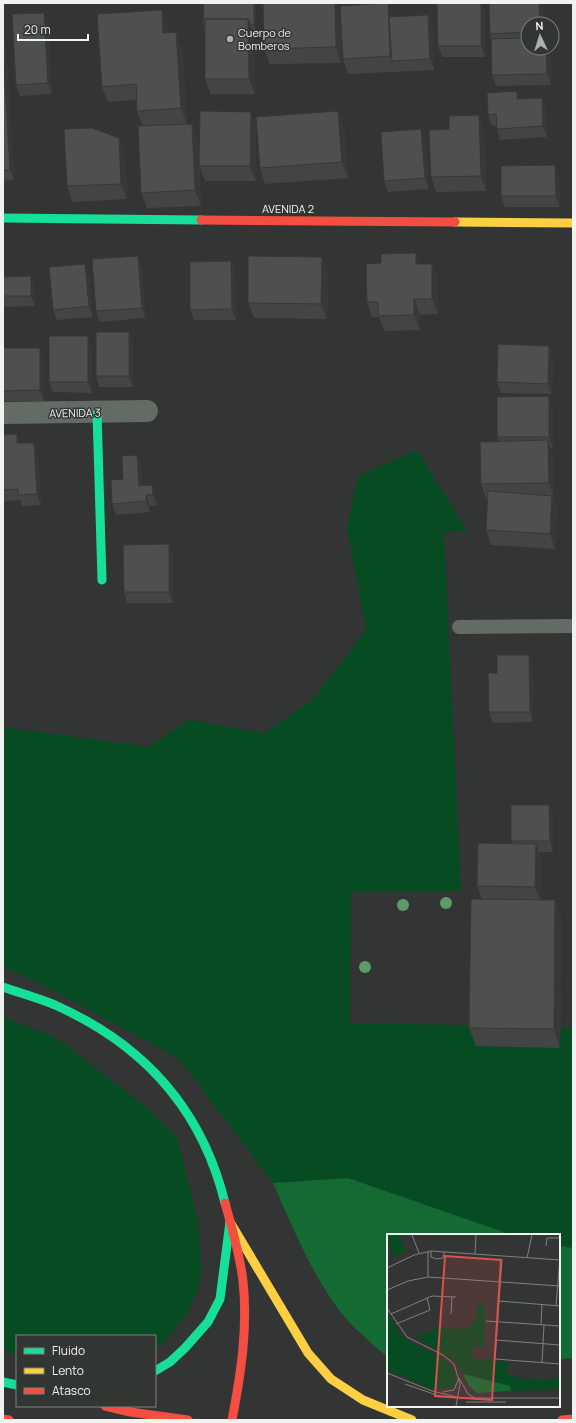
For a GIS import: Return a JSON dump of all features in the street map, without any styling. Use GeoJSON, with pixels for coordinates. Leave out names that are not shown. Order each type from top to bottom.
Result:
{"type":"FeatureCollection","features":[{"type":"Feature","properties":{"kind":"main road","name":"AVENIDA 2"},"geometry":{"type":"LineString","coordinates":[[3,218],[573,223]]}},
{"type":"Feature","properties":{"kind":"main road"},"geometry":{"type":"LineString","coordinates":[[97,413],[102,580]]}},
{"type":"Feature","properties":{"kind":"main road"},"geometry":{"type":"LineString","coordinates":[[3,987],[55,1006],[92,1025],[127,1047],[153,1070],[172,1091],[190,1115],[213,1162],[230,1222],[244,1284],[244,1336],[232,1420]]}},
{"type":"Feature","properties":{"kind":"main road"},"geometry":{"type":"LineString","coordinates":[[156,1370],[170,1362],[185,1348],[208,1322],[220,1299],[230,1222]]}},
{"type":"Feature","properties":{"kind":"main road"},"geometry":{"type":"LineString","coordinates":[[230,1222],[308,1353],[331,1379],[363,1400],[412,1420]]}},
{"type":"Feature","properties":{"kind":"main road"},"geometry":{"type":"LineString","coordinates":[[3,1375],[16,1376]]}},
{"type":"Feature","properties":{"kind":"main road"},"geometry":{"type":"LineString","coordinates":[[3,1382],[16,1385]]}},
{"type":"Feature","properties":{"kind":"main road"},"geometry":{"type":"LineString","coordinates":[[109,1407],[130,1412],[188,1420]]}},
{"type":"Feature","properties":{"kind":"main road"},"geometry":{"type":"LineString","coordinates":[[3,1419],[9,1420]]}},
{"type":"Feature","properties":{"kind":"main road"},"geometry":{"type":"LineString","coordinates":[[562,1420],[573,1419]]}},
{"type":"Feature","properties":{"kind":"street","name":"AVENIDA 3"},"geometry":{"type":"LineString","coordinates":[[3,413],[97,413],[147,411]]}},
{"type":"Feature","properties":{"kind":"lane"},"geometry":{"type":"LineString","coordinates":[[459,627],[573,626]]}},
{"type":"Feature","properties":{"kind":"green space"},"geometry":{"type":"Polygon","coordinates":[[[417,450],[467,531],[444,532],[461,891],[351,891],[350,1023],[573,1027],[573,1248],[560,1246],[560,1234],[509,1234],[348,1178],[273,1183],[179,1059],[71,1000],[3,966],[3,727],[148,747],[190,720],[265,733],[314,698],[366,630],[347,529],[358,476],[417,450]]]}},
{"type":"Feature","properties":{"kind":"green space"},"geometry":{"type":"Polygon","coordinates":[[[3,1017],[55,1037],[146,1107],[177,1137],[197,1217],[202,1270],[197,1293],[185,1316],[163,1344],[156,1347],[156,1335],[16,1335],[16,1354],[3,1351],[3,1017]]]}},
{"type":"Feature","properties":{"kind":"green space"},"geometry":{"type":"Polygon","coordinates":[[[348,1178],[509,1234],[387,1234],[387,1356],[351,1324],[339,1310],[325,1289],[300,1244],[273,1183],[348,1178]]]}},
{"type":"Feature","properties":{"kind":"green space"},"geometry":{"type":"Polygon","coordinates":[[[560,1246],[573,1248],[573,1358],[560,1359],[560,1246]]]}},
{"type":"Feature","properties":{"kind":"building"},"geometry":{"type":"Polygon","coordinates":[[[204,3],[254,3],[254,25],[251,25],[248,19],[205,19],[205,25],[203,25],[204,3]]]}},
{"type":"Feature","properties":{"kind":"building"},"geometry":{"type":"Polygon","coordinates":[[[263,3],[335,3],[336,47],[264,49],[263,3]]]}},
{"type":"Feature","properties":{"kind":"building"},"geometry":{"type":"Polygon","coordinates":[[[388,3],[390,56],[343,59],[340,6],[388,3]]]}},
{"type":"Feature","properties":{"kind":"building"},"geometry":{"type":"Polygon","coordinates":[[[437,3],[481,3],[481,46],[438,46],[437,3]]]}},
{"type":"Feature","properties":{"kind":"building"},"geometry":{"type":"Polygon","coordinates":[[[539,3],[540,16],[520,16],[520,32],[490,34],[489,4],[539,3]]]}},
{"type":"Feature","properties":{"kind":"building"},"geometry":{"type":"Polygon","coordinates":[[[162,10],[163,33],[176,32],[181,108],[137,111],[136,84],[102,87],[97,14],[162,10]]]}},
{"type":"Feature","properties":{"kind":"building"},"geometry":{"type":"Polygon","coordinates":[[[44,13],[48,83],[16,85],[12,14],[44,13]]]}},
{"type":"Feature","properties":{"kind":"building"},"geometry":{"type":"Polygon","coordinates":[[[428,15],[430,59],[392,61],[389,17],[428,15]]]}},
{"type":"Feature","properties":{"kind":"building"},"geometry":{"type":"Polygon","coordinates":[[[205,19],[248,19],[249,79],[205,79],[205,19]]]}},
{"type":"Feature","properties":{"kind":"building"},"geometry":{"type":"Polygon","coordinates":[[[520,38],[520,56],[546,56],[547,74],[492,75],[491,39],[520,38]]]}},
{"type":"Feature","properties":{"kind":"building"},"geometry":{"type":"Polygon","coordinates":[[[3,51],[10,170],[3,170],[3,51]]]}},
{"type":"Feature","properties":{"kind":"building"},"geometry":{"type":"Polygon","coordinates":[[[517,91],[517,99],[542,98],[543,126],[497,129],[496,114],[488,115],[487,93],[517,91]]]}},
{"type":"Feature","properties":{"kind":"building"},"geometry":{"type":"Polygon","coordinates":[[[200,111],[251,112],[250,166],[199,166],[200,111]]]}},
{"type":"Feature","properties":{"kind":"building"},"geometry":{"type":"Polygon","coordinates":[[[338,111],[342,162],[260,168],[256,117],[338,111]]]}},
{"type":"Feature","properties":{"kind":"building"},"geometry":{"type":"Polygon","coordinates":[[[479,115],[481,176],[431,177],[429,130],[449,129],[449,116],[479,115]]]}},
{"type":"Feature","properties":{"kind":"building"},"geometry":{"type":"Polygon","coordinates":[[[192,124],[195,190],[141,193],[138,126],[192,124]]]}},
{"type":"Feature","properties":{"kind":"building"},"geometry":{"type":"Polygon","coordinates":[[[92,128],[119,138],[121,184],[67,186],[64,129],[92,128]]]}},
{"type":"Feature","properties":{"kind":"building"},"geometry":{"type":"Polygon","coordinates":[[[421,129],[425,178],[384,181],[381,132],[421,129]]]}},
{"type":"Feature","properties":{"kind":"building"},"geometry":{"type":"Polygon","coordinates":[[[555,165],[556,196],[501,196],[501,166],[555,165]]]}},
{"type":"Feature","properties":{"kind":"building"},"geometry":{"type":"Polygon","coordinates":[[[416,253],[416,264],[432,264],[432,299],[414,299],[414,315],[378,316],[378,302],[367,302],[366,264],[381,263],[381,254],[416,253]]]}},
{"type":"Feature","properties":{"kind":"building"},"geometry":{"type":"Polygon","coordinates":[[[138,256],[142,308],[96,311],[92,259],[138,256]]]}},
{"type":"Feature","properties":{"kind":"building"},"geometry":{"type":"Polygon","coordinates":[[[248,256],[322,257],[321,304],[248,303],[248,256]]]}},
{"type":"Feature","properties":{"kind":"building"},"geometry":{"type":"Polygon","coordinates":[[[231,261],[232,309],[190,310],[190,262],[231,261]]]}},
{"type":"Feature","properties":{"kind":"building"},"geometry":{"type":"Polygon","coordinates":[[[85,264],[89,306],[53,310],[49,267],[85,264]]]}},
{"type":"Feature","properties":{"kind":"building"},"geometry":{"type":"Polygon","coordinates":[[[31,276],[31,296],[3,296],[3,277],[31,276]]]}},
{"type":"Feature","properties":{"kind":"building"},"geometry":{"type":"Polygon","coordinates":[[[96,332],[129,332],[129,376],[96,376],[96,332]]]}},
{"type":"Feature","properties":{"kind":"building"},"geometry":{"type":"Polygon","coordinates":[[[49,336],[88,336],[88,382],[49,382],[49,336]]]}},
{"type":"Feature","properties":{"kind":"building"},"geometry":{"type":"Polygon","coordinates":[[[498,344],[549,346],[548,384],[497,382],[498,344]]]}},
{"type":"Feature","properties":{"kind":"building"},"geometry":{"type":"Polygon","coordinates":[[[3,348],[40,348],[40,390],[3,391],[3,348]]]}},
{"type":"Feature","properties":{"kind":"building"},"geometry":{"type":"Polygon","coordinates":[[[549,396],[549,437],[497,437],[497,397],[549,396]]]}},
{"type":"Feature","properties":{"kind":"building"},"geometry":{"type":"Polygon","coordinates":[[[17,434],[17,443],[34,443],[37,494],[18,495],[18,489],[3,490],[3,435],[17,434]]]}},
{"type":"Feature","properties":{"kind":"building"},"geometry":{"type":"Polygon","coordinates":[[[548,440],[549,483],[481,484],[480,442],[548,440]]]}},
{"type":"Feature","properties":{"kind":"building"},"geometry":{"type":"Polygon","coordinates":[[[137,455],[139,486],[152,485],[153,495],[146,495],[146,501],[112,504],[111,480],[123,479],[122,456],[137,455]]]}},
{"type":"Feature","properties":{"kind":"building"},"geometry":{"type":"Polygon","coordinates":[[[488,491],[552,496],[550,534],[486,530],[488,491]]]}},
{"type":"Feature","properties":{"kind":"building"},"geometry":{"type":"Polygon","coordinates":[[[169,544],[169,592],[124,592],[123,545],[169,544]]]}},
{"type":"Feature","properties":{"kind":"building"},"geometry":{"type":"Polygon","coordinates":[[[497,655],[529,655],[530,712],[489,712],[488,673],[497,673],[497,655]]]}},
{"type":"Feature","properties":{"kind":"building"},"geometry":{"type":"Polygon","coordinates":[[[511,805],[549,805],[550,841],[511,841],[511,805]]]}},
{"type":"Feature","properties":{"kind":"building"},"geometry":{"type":"Polygon","coordinates":[[[478,843],[536,844],[535,887],[477,886],[478,843]]]}},
{"type":"Feature","properties":{"kind":"building"},"geometry":{"type":"Polygon","coordinates":[[[471,899],[555,900],[554,1029],[469,1028],[471,899]]]}},
{"type":"Feature","properties":{"kind":"traffic: fast"},"geometry":{"type":"LineString","coordinates":[[3,218],[201,220]]}},
{"type":"Feature","properties":{"kind":"traffic: fast"},"geometry":{"type":"LineString","coordinates":[[97,413],[102,580]]}},
{"type":"Feature","properties":{"kind":"traffic: fast"},"geometry":{"type":"LineString","coordinates":[[3,987],[55,1005],[87,1021],[115,1039],[141,1060],[164,1083],[184,1109],[201,1138],[215,1169],[225,1203]]}},
{"type":"Feature","properties":{"kind":"traffic: fast"},"geometry":{"type":"LineString","coordinates":[[156,1370],[170,1362],[185,1348],[208,1322],[220,1299],[230,1222]]}},
{"type":"Feature","properties":{"kind":"traffic: fast"},"geometry":{"type":"LineString","coordinates":[[3,1382],[16,1385]]}},
{"type":"Feature","properties":{"kind":"traffic: slow"},"geometry":{"type":"LineString","coordinates":[[455,222],[573,223]]}},
{"type":"Feature","properties":{"kind":"traffic: slow"},"geometry":{"type":"LineString","coordinates":[[230,1222],[308,1353],[331,1379],[363,1400],[412,1420]]}},
{"type":"Feature","properties":{"kind":"traffic: jam"},"geometry":{"type":"LineString","coordinates":[[201,220],[455,222]]}},
{"type":"Feature","properties":{"kind":"traffic: jam"},"geometry":{"type":"LineString","coordinates":[[225,1203],[240,1261],[245,1316],[243,1350],[232,1420]]}},
{"type":"Feature","properties":{"kind":"traffic: jam"},"geometry":{"type":"LineString","coordinates":[[109,1407],[130,1412],[188,1420]]}},
{"type":"Feature","properties":{"kind":"traffic: jam"},"geometry":{"type":"LineString","coordinates":[[3,1419],[9,1420]]}},
{"type":"Feature","properties":{"kind":"traffic: jam"},"geometry":{"type":"LineString","coordinates":[[562,1420],[573,1419]]}},
{"type":"Feature","properties":{"kind":"place","name":"Cuerpo de Bomberos"},"geometry":{"type":"Point","coordinates":[230,39]}}]}
